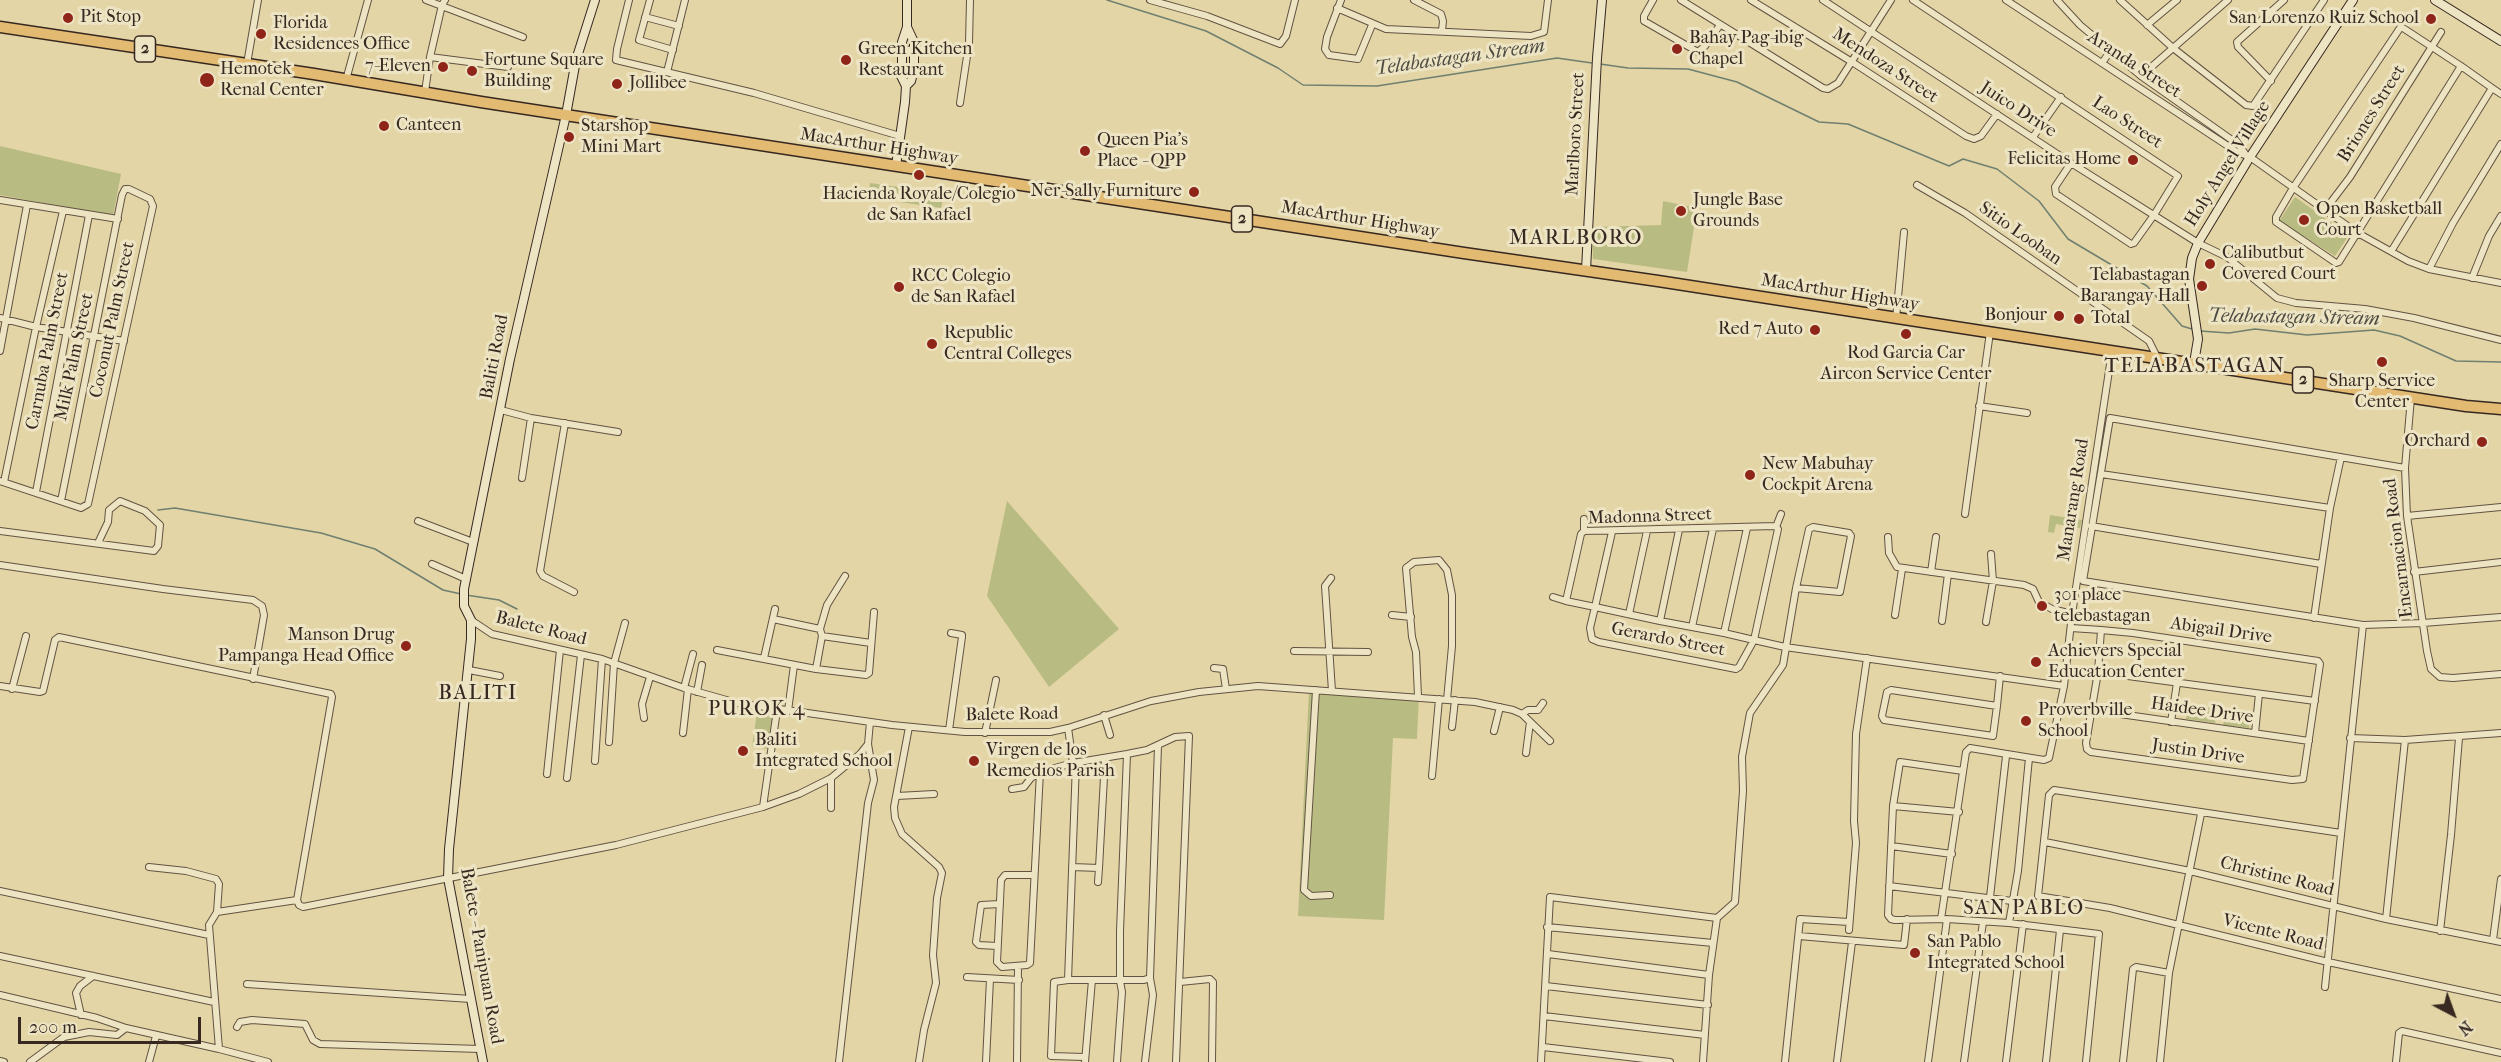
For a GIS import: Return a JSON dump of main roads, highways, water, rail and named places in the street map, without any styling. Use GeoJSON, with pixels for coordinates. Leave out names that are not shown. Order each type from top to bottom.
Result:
{"type":"FeatureCollection","features":[{"type":"Feature","properties":{"kind":"highway","name":"MacArthur Highway"},"geometry":{"type":"LineString","coordinates":[[0,27],[1455,252],[2112,350],[2411,398],[2501,409]]}},
{"type":"Feature","properties":{"kind":"waterway","name":"Telabastagan Stream"},"geometry":{"type":"LineString","coordinates":[[1107,0],[1206,31],[1278,68],[1303,85],[1377,86],[1557,58],[1592,63]]}},
{"type":"Feature","properties":{"kind":"waterway","name":"Telabastagan Stream"},"geometry":{"type":"LineString","coordinates":[[1600,64],[1628,68],[1688,69],[1737,82],[1819,122],[1848,124],[1949,166],[1963,159],[1997,169],[2039,201],[2068,239],[2147,286],[2182,326],[2192,329]]}},
{"type":"Feature","properties":{"kind":"waterway","name":"Telabastagan Stream"},"geometry":{"type":"LineString","coordinates":[[2200,331],[2229,333],[2255,329],[2307,335],[2374,330],[2400,336],[2456,361],[2501,362]]}},
{"type":"Feature","properties":{"kind":"waterway"},"geometry":{"type":"LineString","coordinates":[[158,510],[175,508],[321,533],[375,549],[443,590],[461,594]]}},
{"type":"Feature","properties":{"kind":"waterway"},"geometry":{"type":"LineString","coordinates":[[466,595],[499,600],[517,609]]}},
{"type":"Feature","properties":{"kind":"place","name":"Pit Stop"},"geometry":{"type":"Point","coordinates":[68,18]}},
{"type":"Feature","properties":{"kind":"place","name":"San Lorenzo Ruiz School"},"geometry":{"type":"Point","coordinates":[2431,19]}},
{"type":"Feature","properties":{"kind":"place","name":"Florida Residences Office"},"geometry":{"type":"Point","coordinates":[261,34]}},
{"type":"Feature","properties":{"kind":"place","name":"Bahay Pag-ibig Chapel"},"geometry":{"type":"Point","coordinates":[1677,49]}},
{"type":"Feature","properties":{"kind":"place","name":"Green Kitchen Restaurant"},"geometry":{"type":"Point","coordinates":[846,60]}},
{"type":"Feature","properties":{"kind":"place","name":"7-Eleven"},"geometry":{"type":"Point","coordinates":[443,67]}},
{"type":"Feature","properties":{"kind":"place","name":"Fortune Square Building"},"geometry":{"type":"Point","coordinates":[472,71]}},
{"type":"Feature","properties":{"kind":"place","name":"Hemotek Renal Center"},"geometry":{"type":"Point","coordinates":[207,80]}},
{"type":"Feature","properties":{"kind":"place","name":"Jollibee"},"geometry":{"type":"Point","coordinates":[617,84]}},
{"type":"Feature","properties":{"kind":"place","name":"Canteen"},"geometry":{"type":"Point","coordinates":[384,126]}},
{"type":"Feature","properties":{"kind":"place","name":"Starshop Mini Mart"},"geometry":{"type":"Point","coordinates":[569,137]}},
{"type":"Feature","properties":{"kind":"place","name":"Queen Pia’s Place - QPP"},"geometry":{"type":"Point","coordinates":[1085,151]}},
{"type":"Feature","properties":{"kind":"place","name":"Felicitas Home"},"geometry":{"type":"Point","coordinates":[2133,160]}},
{"type":"Feature","properties":{"kind":"place","name":"Hacienda Royale/Colegio de San Rafael"},"geometry":{"type":"Point","coordinates":[919,175]}},
{"type":"Feature","properties":{"kind":"place","name":"Ner-Sally Furniture"},"geometry":{"type":"Point","coordinates":[1194,192]}},
{"type":"Feature","properties":{"kind":"place","name":"Jungle Base Grounds"},"geometry":{"type":"Point","coordinates":[1681,211]}},
{"type":"Feature","properties":{"kind":"place","name":"Open Basketball Court"},"geometry":{"type":"Point","coordinates":[2304,220]}},
{"type":"Feature","properties":{"kind":"place","name":"Calibutbut Covered Court"},"geometry":{"type":"Point","coordinates":[2210,264]}},
{"type":"Feature","properties":{"kind":"place","name":"Telabastagan Barangay Hall"},"geometry":{"type":"Point","coordinates":[2202,286]}},
{"type":"Feature","properties":{"kind":"place","name":"RCC Colegio de San Rafael"},"geometry":{"type":"Point","coordinates":[899,287]}},
{"type":"Feature","properties":{"kind":"place","name":"Bonjour"},"geometry":{"type":"Point","coordinates":[2059,316]}},
{"type":"Feature","properties":{"kind":"place","name":"Total"},"geometry":{"type":"Point","coordinates":[2079,319]}},
{"type":"Feature","properties":{"kind":"place","name":"Red 7 Auto"},"geometry":{"type":"Point","coordinates":[1815,330]}},
{"type":"Feature","properties":{"kind":"place","name":"Rod Garcia Car Aircon Service Center"},"geometry":{"type":"Point","coordinates":[1906,334]}},
{"type":"Feature","properties":{"kind":"place","name":"Republic Central Colleges"},"geometry":{"type":"Point","coordinates":[932,344]}},
{"type":"Feature","properties":{"kind":"place","name":"Sharp Service Center"},"geometry":{"type":"Point","coordinates":[2382,362]}},
{"type":"Feature","properties":{"kind":"place","name":"Orchard"},"geometry":{"type":"Point","coordinates":[2482,442]}},
{"type":"Feature","properties":{"kind":"place","name":"New Mabuhay Cockpit Arena"},"geometry":{"type":"Point","coordinates":[1750,475]}},
{"type":"Feature","properties":{"kind":"place","name":"301 place telebastagan"},"geometry":{"type":"Point","coordinates":[2042,606]}},
{"type":"Feature","properties":{"kind":"place","name":"Manson Drug Pampanga Head Office"},"geometry":{"type":"Point","coordinates":[406,646]}},
{"type":"Feature","properties":{"kind":"place","name":"Achievers Special Education Center"},"geometry":{"type":"Point","coordinates":[2036,662]}},
{"type":"Feature","properties":{"kind":"place","name":"Proverbville School"},"geometry":{"type":"Point","coordinates":[2026,721]}},
{"type":"Feature","properties":{"kind":"place","name":"Baliti Integrated School"},"geometry":{"type":"Point","coordinates":[743,751]}},
{"type":"Feature","properties":{"kind":"place","name":"Virgen de los Remedios Parish"},"geometry":{"type":"Point","coordinates":[974,761]}},
{"type":"Feature","properties":{"kind":"place","name":"San Pablo Integrated School"},"geometry":{"type":"Point","coordinates":[1915,953]}},
{"type":"Feature","properties":{"kind":"district","name":"MARLBORO"},"geometry":{"type":"Point","coordinates":[1576,239]}},
{"type":"Feature","properties":{"kind":"district","name":"TELABASTAGAN"},"geometry":{"type":"Point","coordinates":[2195,367]}},
{"type":"Feature","properties":{"kind":"district","name":"BALITI"},"geometry":{"type":"Point","coordinates":[478,694]}},
{"type":"Feature","properties":{"kind":"district","name":"PUROK 4"},"geometry":{"type":"Point","coordinates":[757,710]}},
{"type":"Feature","properties":{"kind":"district","name":"SAN PABLO"},"geometry":{"type":"Point","coordinates":[2024,909]}}]}
